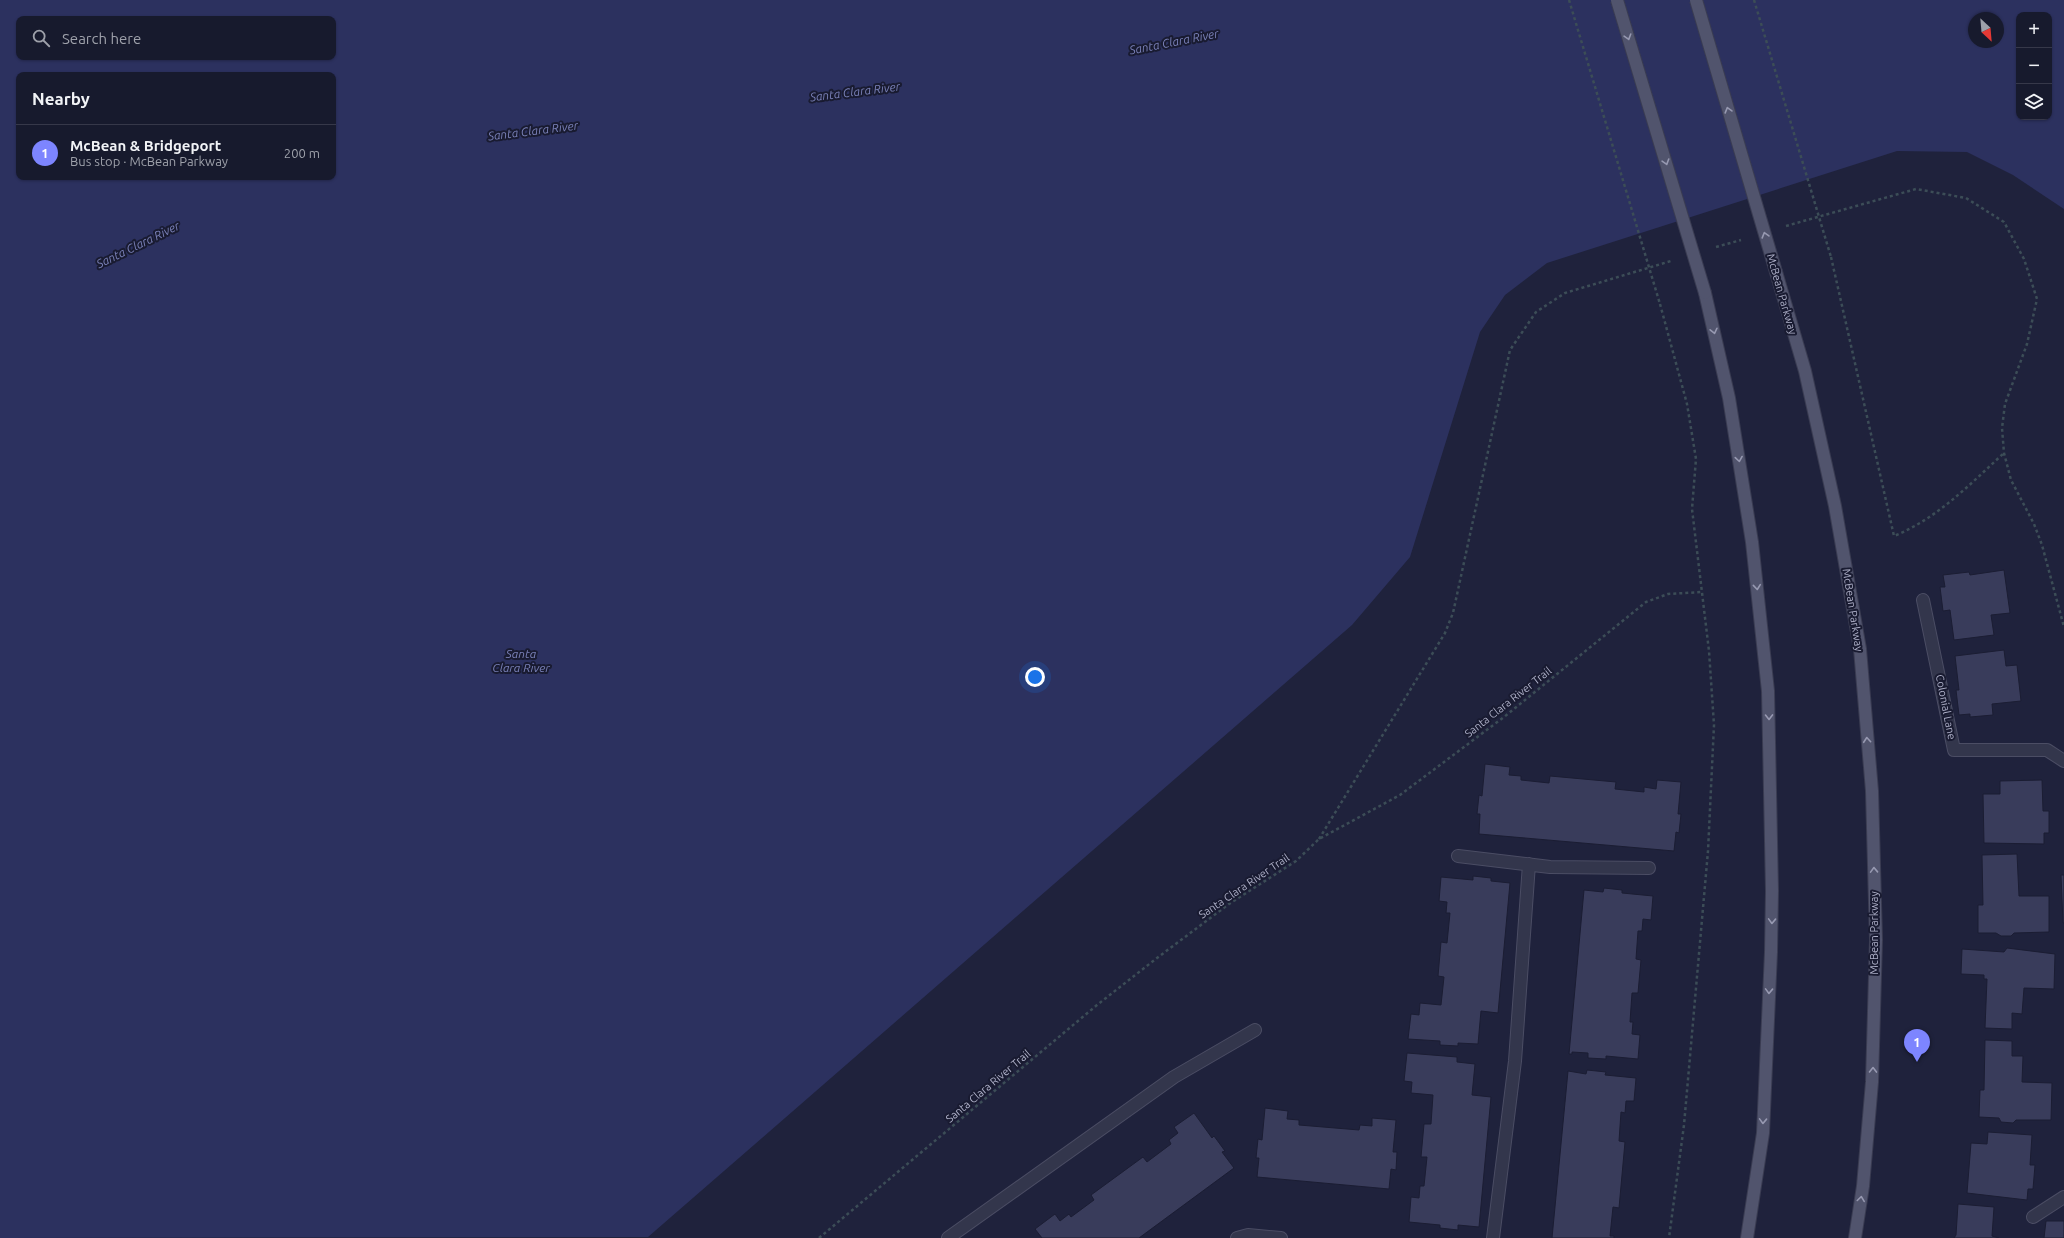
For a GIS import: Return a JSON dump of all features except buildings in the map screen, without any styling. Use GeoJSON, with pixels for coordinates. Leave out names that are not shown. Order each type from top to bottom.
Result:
{"type":"FeatureCollection","features":[{"type":"Feature","properties":{"kind":"main road"},"geometry":{"type":"LineString","coordinates":[[1617,0],[1705,293],[1729,398],[1752,542],[1768,691],[1772,891],[1770,968],[1763,1133],[1747,1238]]}},
{"type":"Feature","properties":{"kind":"main road","name":"McBean Parkway"},"geometry":{"type":"LineString","coordinates":[[1696,0],[1805,370],[1835,506],[1860,649],[1872,791],[1876,940],[1872,1082],[1863,1186],[1855,1238]]}},
{"type":"Feature","properties":{"kind":"street","name":"Colonial Lane"},"geometry":{"type":"LineString","coordinates":[[1924,600],[1954,750],[2047,750],[2064,761]]}},
{"type":"Feature","properties":{"kind":"street"},"geometry":{"type":"LineString","coordinates":[[1458,856],[1550,867],[1649,868]]}},
{"type":"Feature","properties":{"kind":"street"},"geometry":{"type":"LineString","coordinates":[[1493,1238],[1515,1061],[1530,864]]}},
{"type":"Feature","properties":{"kind":"street"},"geometry":{"type":"LineString","coordinates":[[948,1238],[1174,1077],[1255,1030]]}},
{"type":"Feature","properties":{"kind":"street"},"geometry":{"type":"LineString","coordinates":[[2034,1217],[2064,1197]]}},
{"type":"Feature","properties":{"kind":"street"},"geometry":{"type":"LineString","coordinates":[[1237,1238],[1248,1235],[1281,1238]]}},
{"type":"Feature","properties":{"kind":"path"},"geometry":{"type":"LineString","coordinates":[[1569,0],[1660,304],[1688,404],[1696,459],[1692,509],[1709,651],[1714,725],[1708,852],[1684,1126],[1669,1238]]}},
{"type":"Feature","properties":{"kind":"path"},"geometry":{"type":"LineString","coordinates":[[1754,0],[1831,257],[1894,536],[1928,520],[1944,508],[2004,453]]}},
{"type":"Feature","properties":{"kind":"path","name":"Santa Clara River Trail"},"geometry":{"type":"LineString","coordinates":[[819,1238],[1097,1005],[1229,904],[1296,861],[1319,839],[1400,795],[1504,717],[1646,602],[1668,594],[1702,592]]}},
{"type":"Feature","properties":{"kind":"water","name":"Santa Clara River"},"geometry":{"type":"Polygon","coordinates":[[[0,0],[2064,0],[2064,209],[2013,175],[1967,152],[1897,151],[1547,263],[1505,295],[1480,332],[1410,557],[1352,625],[648,1237],[0,1238],[0,0]]]}},
{"type":"Feature","properties":{"kind":"place","name":"McBean & Bridgeport"},"geometry":{"type":"Point","coordinates":[1917,1062]}}]}
